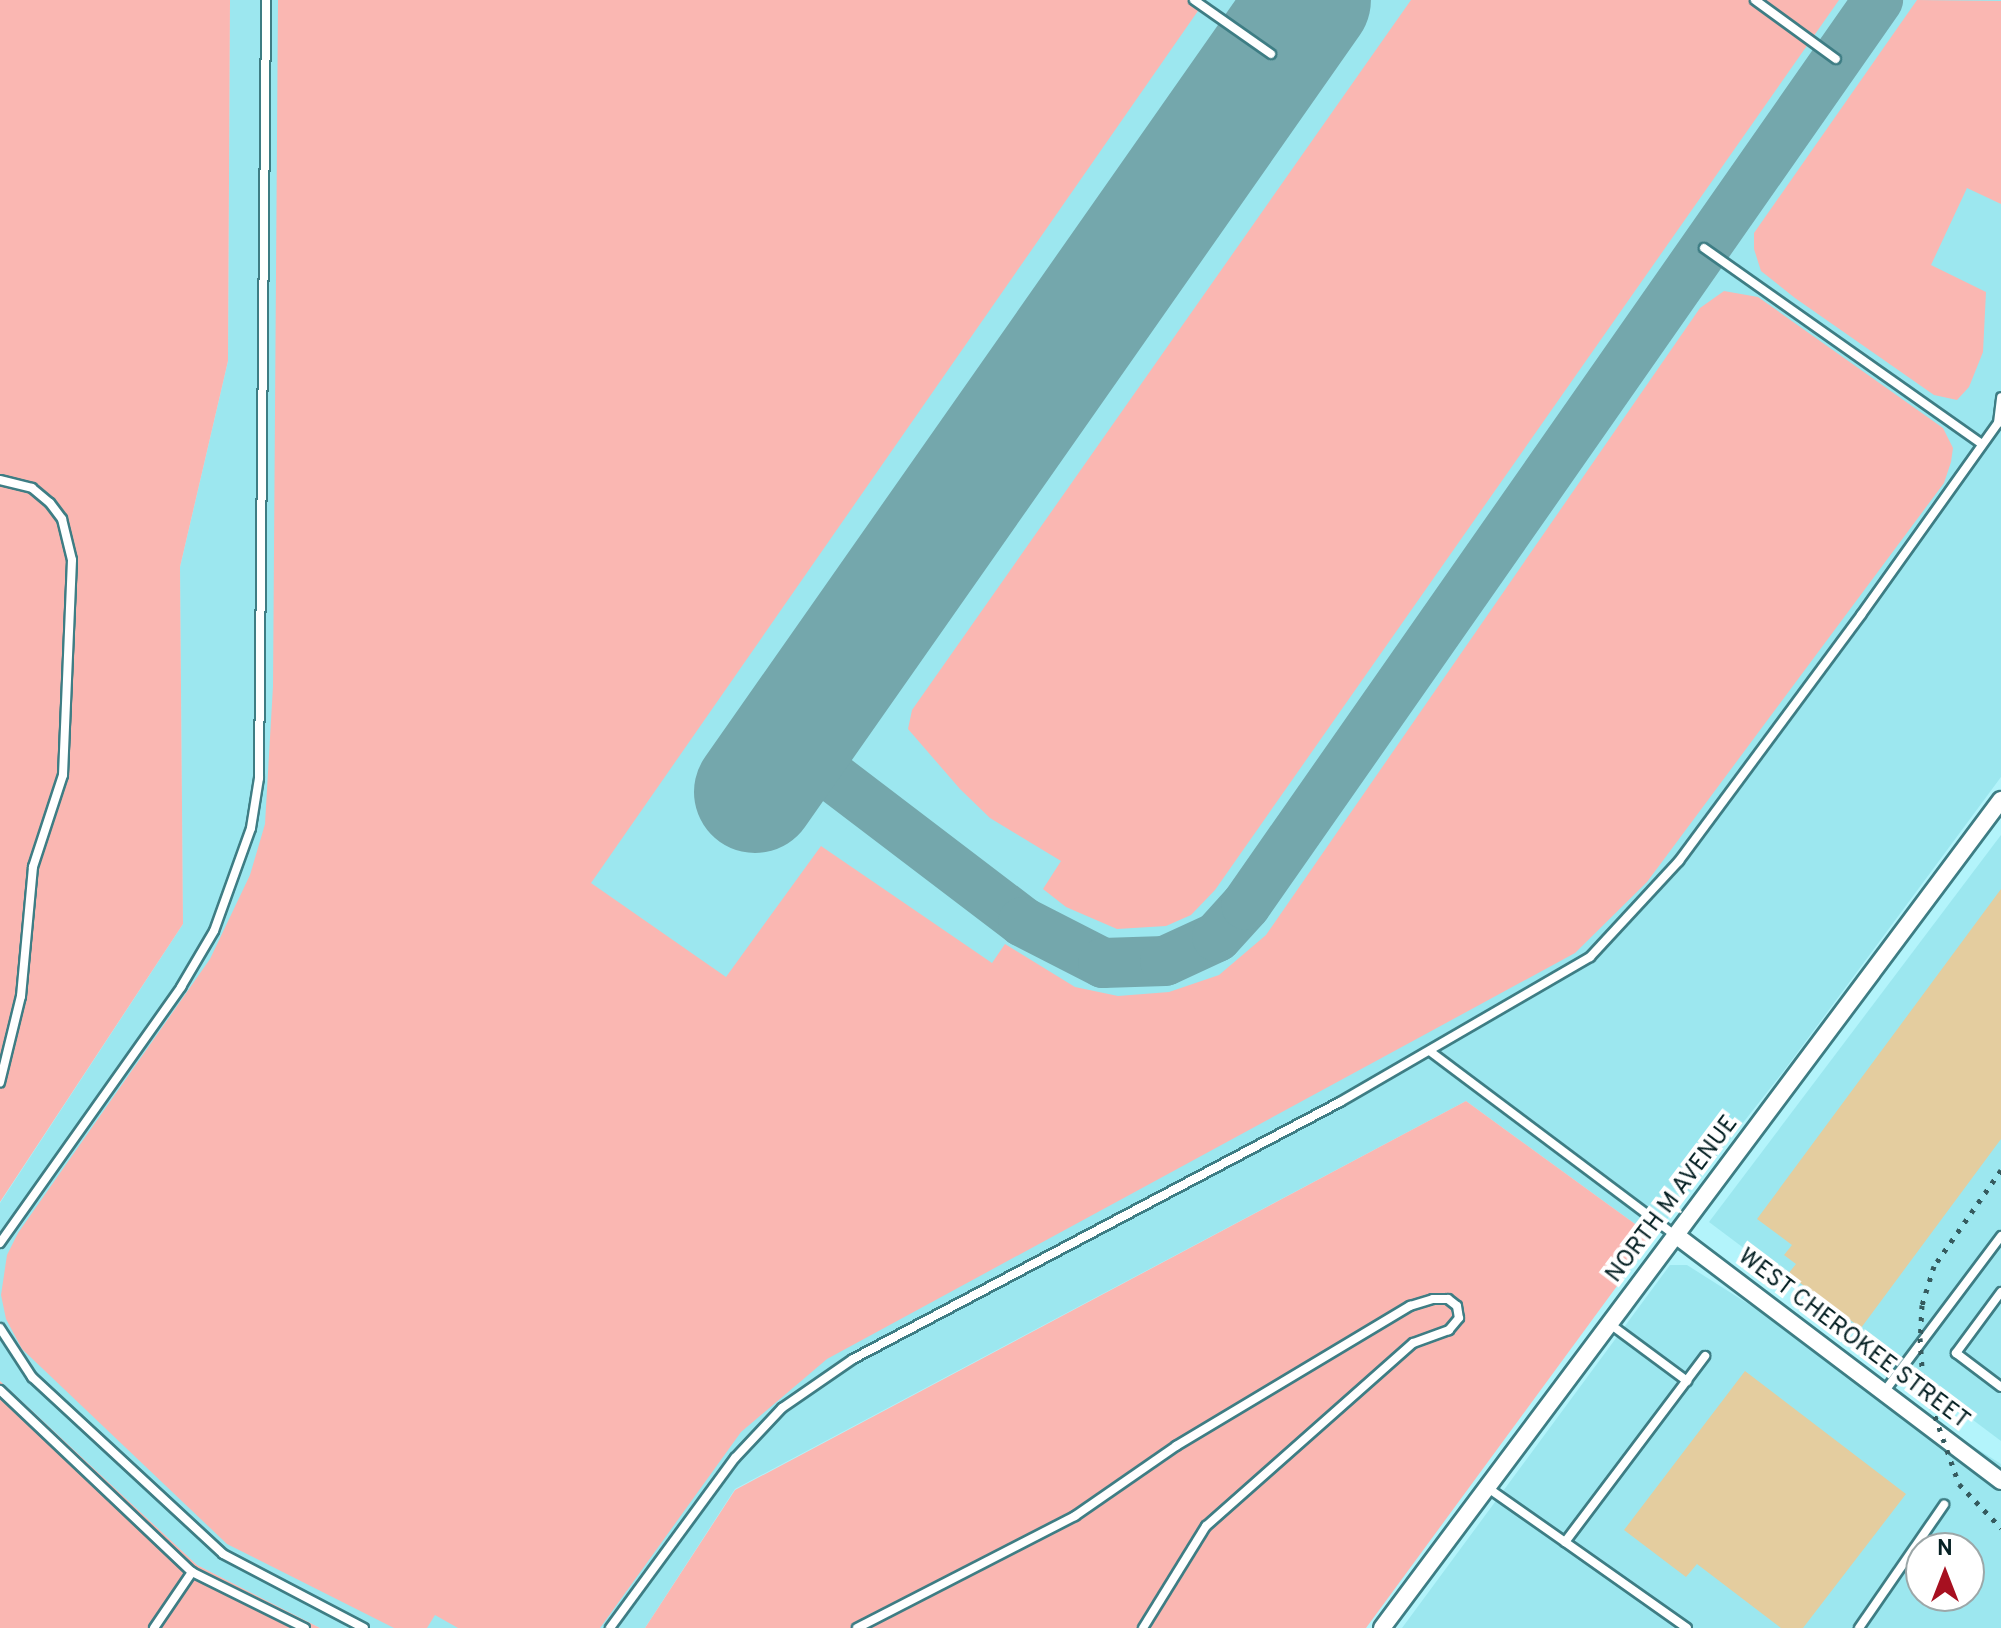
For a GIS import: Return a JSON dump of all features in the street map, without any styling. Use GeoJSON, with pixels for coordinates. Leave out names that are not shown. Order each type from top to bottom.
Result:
{"type":"FeatureCollection","features":[{"type":"Feature","properties":{"kind":"street","name":"NORTH M AVENUE"},"geometry":{"type":"LineString","coordinates":[[1382,1628],[2001,800]]}},
{"type":"Feature","properties":{"kind":"street","name":"WEST CHEROKEE STREET"},"geometry":{"type":"LineString","coordinates":[[1677,1236],[2001,1481]]}},
{"type":"Feature","properties":{"kind":"lane"},"geometry":{"type":"LineString","coordinates":[[0,1243],[181,987],[214,931],[251,828],[260,763],[266,0]]}},
{"type":"Feature","properties":{"kind":"lane"},"geometry":{"type":"LineString","coordinates":[[1194,0],[1271,54]]}},
{"type":"Feature","properties":{"kind":"lane"},"geometry":{"type":"LineString","coordinates":[[1755,0],[1836,59]]}},
{"type":"Feature","properties":{"kind":"lane"},"geometry":{"type":"LineString","coordinates":[[1704,248],[1982,444]]}},
{"type":"Feature","properties":{"kind":"lane"},"geometry":{"type":"LineString","coordinates":[[610,1628],[735,1458],[782,1408],[853,1359],[1431,1052],[1590,957],[1631,918],[1861,615],[1998,423],[2001,397]]}},
{"type":"Feature","properties":{"kind":"lane"},"geometry":{"type":"LineString","coordinates":[[0,480],[32,488],[50,503],[62,519],[72,560],[63,775],[33,867],[21,996],[0,1082]]}},
{"type":"Feature","properties":{"kind":"lane"},"geometry":{"type":"LineString","coordinates":[[1431,1052],[1677,1236]]}},
{"type":"Feature","properties":{"kind":"lane"},"geometry":{"type":"LineString","coordinates":[[1884,1393],[2001,1236]]}},
{"type":"Feature","properties":{"kind":"lane"},"geometry":{"type":"LineString","coordinates":[[2001,1292],[1956,1353],[2001,1387]]}},
{"type":"Feature","properties":{"kind":"lane"},"geometry":{"type":"LineString","coordinates":[[857,1628],[1075,1516],[1176,1446],[1410,1306],[1433,1299],[1457,1306],[1459,1318],[1449,1330],[1413,1343],[1206,1526],[1143,1628]]}},
{"type":"Feature","properties":{"kind":"lane"},"geometry":{"type":"LineString","coordinates":[[1610,1324],[1687,1381]]}},
{"type":"Feature","properties":{"kind":"lane"},"geometry":{"type":"LineString","coordinates":[[0,1328],[32,1377],[223,1554],[364,1628]]}},
{"type":"Feature","properties":{"kind":"lane"},"geometry":{"type":"LineString","coordinates":[[1565,1542],[1705,1356]]}},
{"type":"Feature","properties":{"kind":"lane"},"geometry":{"type":"LineString","coordinates":[[0,1390],[192,1572],[305,1628]]}},
{"type":"Feature","properties":{"kind":"lane"},"geometry":{"type":"LineString","coordinates":[[1488,1488],[1687,1628]]}},
{"type":"Feature","properties":{"kind":"lane"},"geometry":{"type":"LineString","coordinates":[[1859,1628],[1944,1505]]}},
{"type":"Feature","properties":{"kind":"lane"},"geometry":{"type":"LineString","coordinates":[[154,1628],[192,1572]]}},
{"type":"Feature","properties":{"kind":"shaded area"},"geometry":{"type":"Polygon","coordinates":[[[0,0],[230,0],[228,361],[180,567],[183,924],[0,1202],[0,0]]]}},
{"type":"Feature","properties":{"kind":"shaded area"},"geometry":{"type":"Polygon","coordinates":[[[230,0],[2001,0],[2001,777],[1783,1072],[1653,1237],[1466,1101],[735,1489],[645,1628],[320,1628],[197,1565],[0,1381],[0,1203],[183,924],[180,567],[228,361],[230,0]]]}},
{"type":"Feature","properties":{"kind":"shaded area"},"geometry":{"type":"Polygon","coordinates":[[[278,0],[1188,0],[1200,8],[591,883],[726,977],[821,846],[992,963],[1005,944],[1075,987],[1118,996],[1169,992],[1219,975],[1266,935],[1700,308],[1724,291],[1758,297],[1943,428],[1953,448],[1951,462],[1944,483],[1647,882],[1575,953],[827,1359],[741,1432],[600,1628],[458,1628],[435,1615],[427,1628],[394,1628],[227,1544],[22,1349],[6,1319],[1,1295],[7,1255],[18,1233],[210,959],[250,875],[265,824],[273,686],[278,0]]]}},
{"type":"Feature","properties":{"kind":"shaded area"},"geometry":{"type":"Polygon","coordinates":[[[1411,0],[1839,0],[1215,890],[1191,915],[1166,926],[1117,929],[1066,907],[1043,889],[1061,861],[990,818],[960,789],[908,729],[912,710],[1411,0]]]}},
{"type":"Feature","properties":{"kind":"shaded area"},"geometry":{"type":"Polygon","coordinates":[[[1917,0],[2001,1],[2001,204],[1967,188],[1931,265],[1986,292],[1983,352],[1969,387],[1957,400],[1934,395],[1795,298],[1761,271],[1754,249],[1754,233],[1917,0]]]}},
{"type":"Feature","properties":{"kind":"shaded area"},"geometry":{"type":"Polygon","coordinates":[[[2001,835],[2001,1441],[1709,1222],[2001,835]]]}},
{"type":"Feature","properties":{"kind":"shaded area"},"geometry":{"type":"Polygon","coordinates":[[[1466,1101],[1653,1237],[1366,1628],[645,1628],[735,1490],[1466,1101]]]}},
{"type":"Feature","properties":{"kind":"shaded area"},"geometry":{"type":"Polygon","coordinates":[[[1670,1265],[1687,1265],[2001,1464],[2001,1628],[1402,1628],[1670,1265]]]}},
{"type":"Feature","properties":{"kind":"shaded area"},"geometry":{"type":"Polygon","coordinates":[[[0,1381],[197,1565],[320,1628],[0,1628],[0,1381]]]}},
{"type":"Feature","properties":{"kind":"building"},"geometry":{"type":"Polygon","coordinates":[[[2001,889],[2001,1139],[1861,1328],[1788,1274],[1796,1264],[1784,1255],[1792,1245],[1757,1219],[2001,889]]]}},
{"type":"Feature","properties":{"kind":"building"},"geometry":{"type":"Polygon","coordinates":[[[1745,1371],[1906,1494],[1803,1628],[1781,1628],[1697,1564],[1686,1577],[1624,1530],[1745,1371]]]}},
{"type":"Feature","properties":{"kind":"taxiway"},"geometry":{"type":"LineString","coordinates":[[813,708],[810,738],[821,768],[1023,922],[1103,963],[1165,961],[1217,937],[1246,905],[1878,0]]}},
{"type":"Feature","properties":{"kind":"runway"},"geometry":{"type":"LineString","coordinates":[[755,792],[1310,0]]}},
{"type":"Feature","properties":{"kind":"railway"},"geometry":{"type":"LineString","coordinates":[[2001,1170],[1934,1266],[1922,1305],[1920,1338],[1923,1382],[1959,1484],[2001,1528]]}}]}
